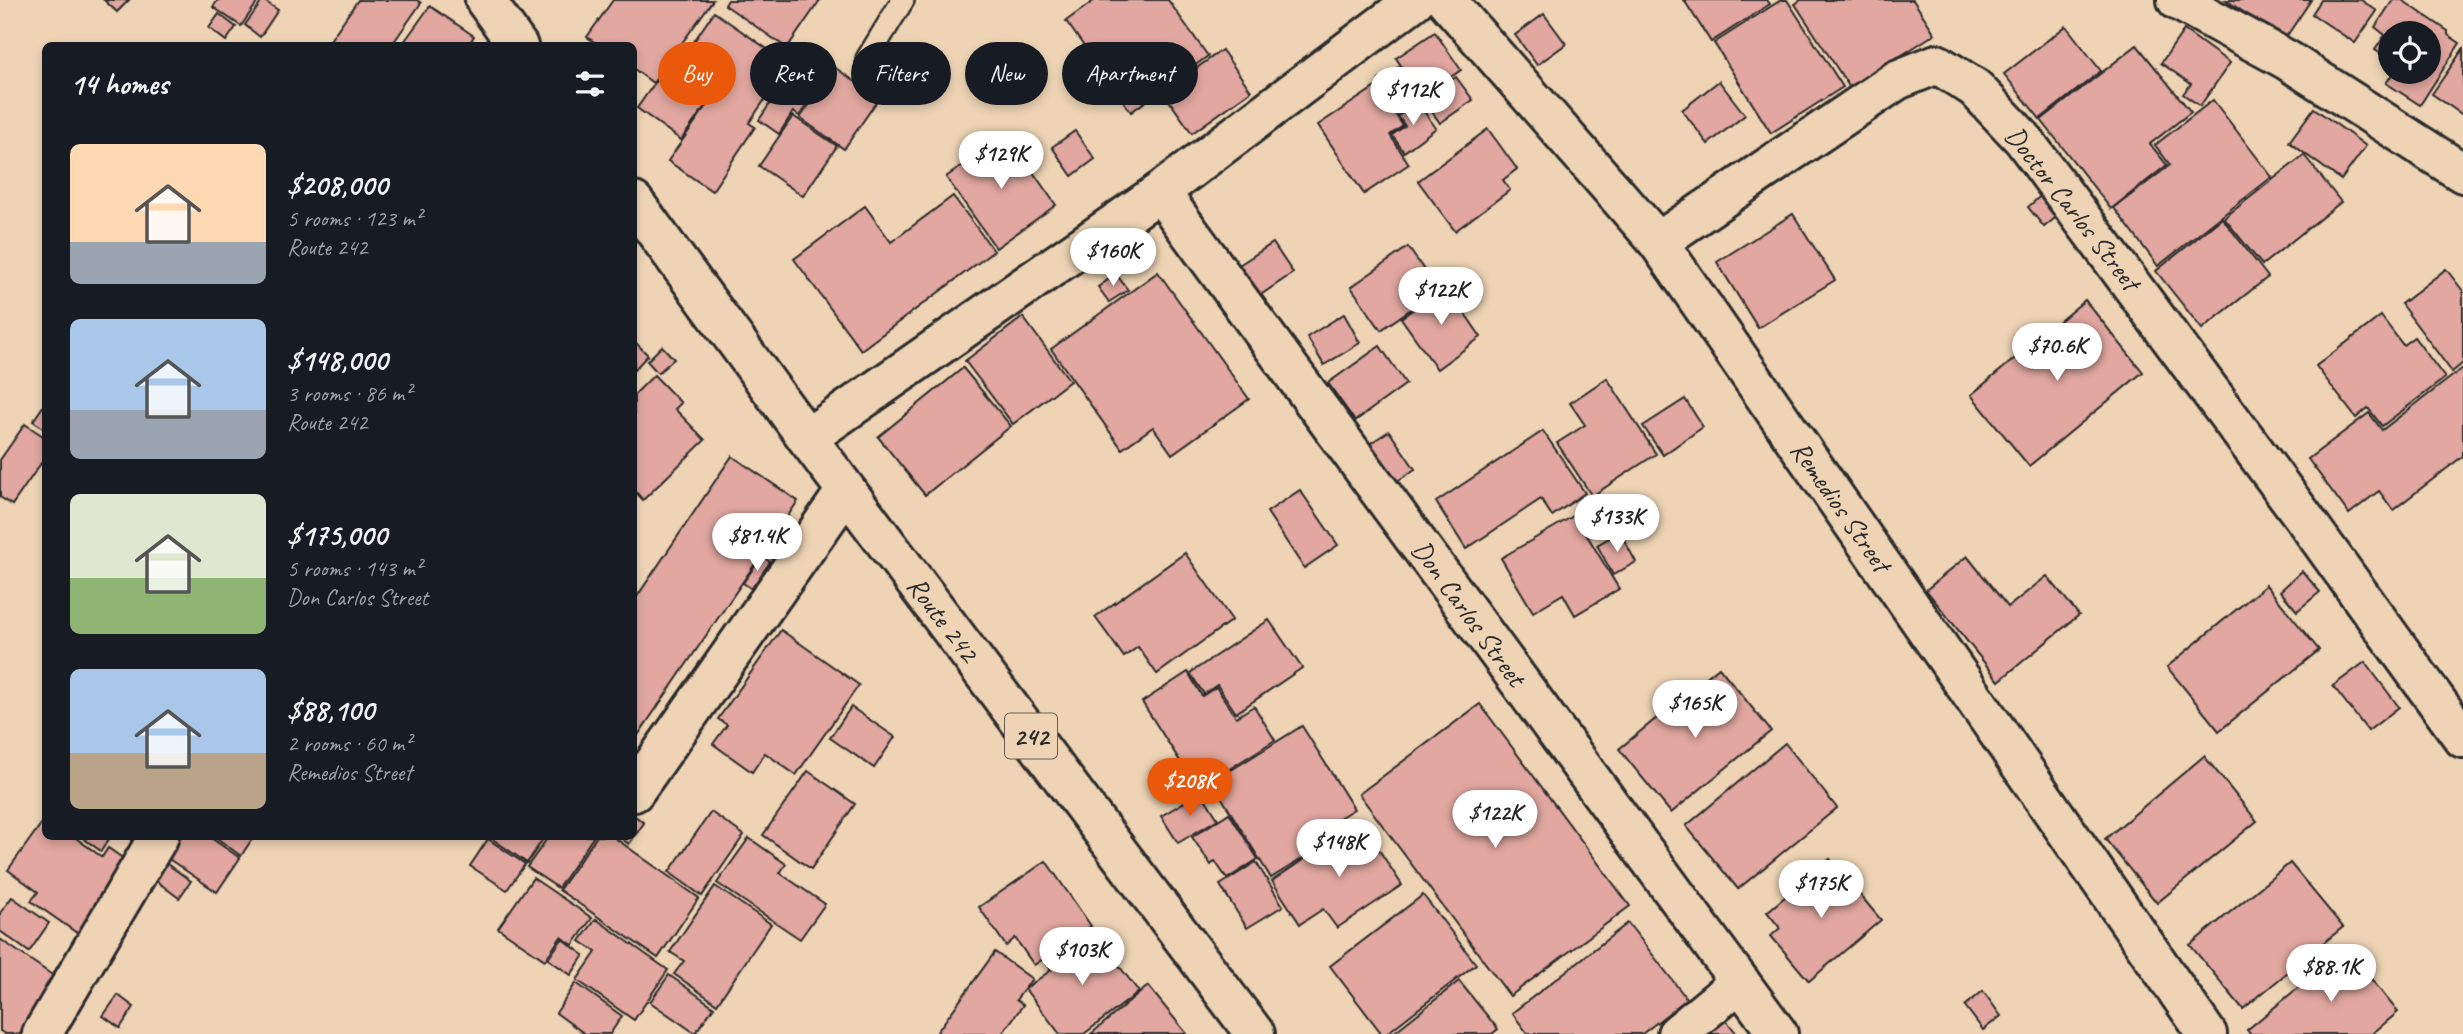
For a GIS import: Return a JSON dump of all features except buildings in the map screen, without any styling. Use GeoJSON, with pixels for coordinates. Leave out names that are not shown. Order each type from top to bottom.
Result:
{"type":"FeatureCollection","features":[{"type":"Feature","properties":{"kind":"street"},"geometry":{"type":"LineString","coordinates":[[485,0],[515,42]]}},
{"type":"Feature","properties":{"kind":"street"},"geometry":{"type":"LineString","coordinates":[[807,438],[1160,192],[1415,0]]}},
{"type":"Feature","properties":{"kind":"street","name":"Remedios Street"},"geometry":{"type":"LineString","coordinates":[[1446,0],[1658,242],[2207,1034]]}},
{"type":"Feature","properties":{"kind":"street"},"geometry":{"type":"LineString","coordinates":[[2177,0],[2287,60],[2463,173]]}},
{"type":"Feature","properties":{"kind":"street","name":"Doctor Carlos Street"},"geometry":{"type":"LineString","coordinates":[[1658,242],[1896,80],[1937,64],[1947,70],[1975,88],[2023,139],[2302,515],[2463,738]]}},
{"type":"Feature","properties":{"kind":"street","name":"Don Carlos Street"},"geometry":{"type":"LineString","coordinates":[[1160,192],[1778,1034]]}},
{"type":"Feature","properties":{"kind":"street","name":"Route 242"},"geometry":{"type":"LineString","coordinates":[[637,206],[846,491],[1255,1034]]}},
{"type":"Feature","properties":{"kind":"street"},"geometry":{"type":"LineString","coordinates":[[637,788],[846,491]]}},
{"type":"Feature","properties":{"kind":"street"},"geometry":{"type":"LineString","coordinates":[[42,1034],[157,840]]}},
{"type":"Feature","properties":{"kind":"street"},"geometry":{"type":"LineString","coordinates":[[1677,1034],[1740,982]]}},
{"type":"Feature","properties":{"kind":"lane"},"geometry":{"type":"LineString","coordinates":[[877,42],[903,0]]}}]}
